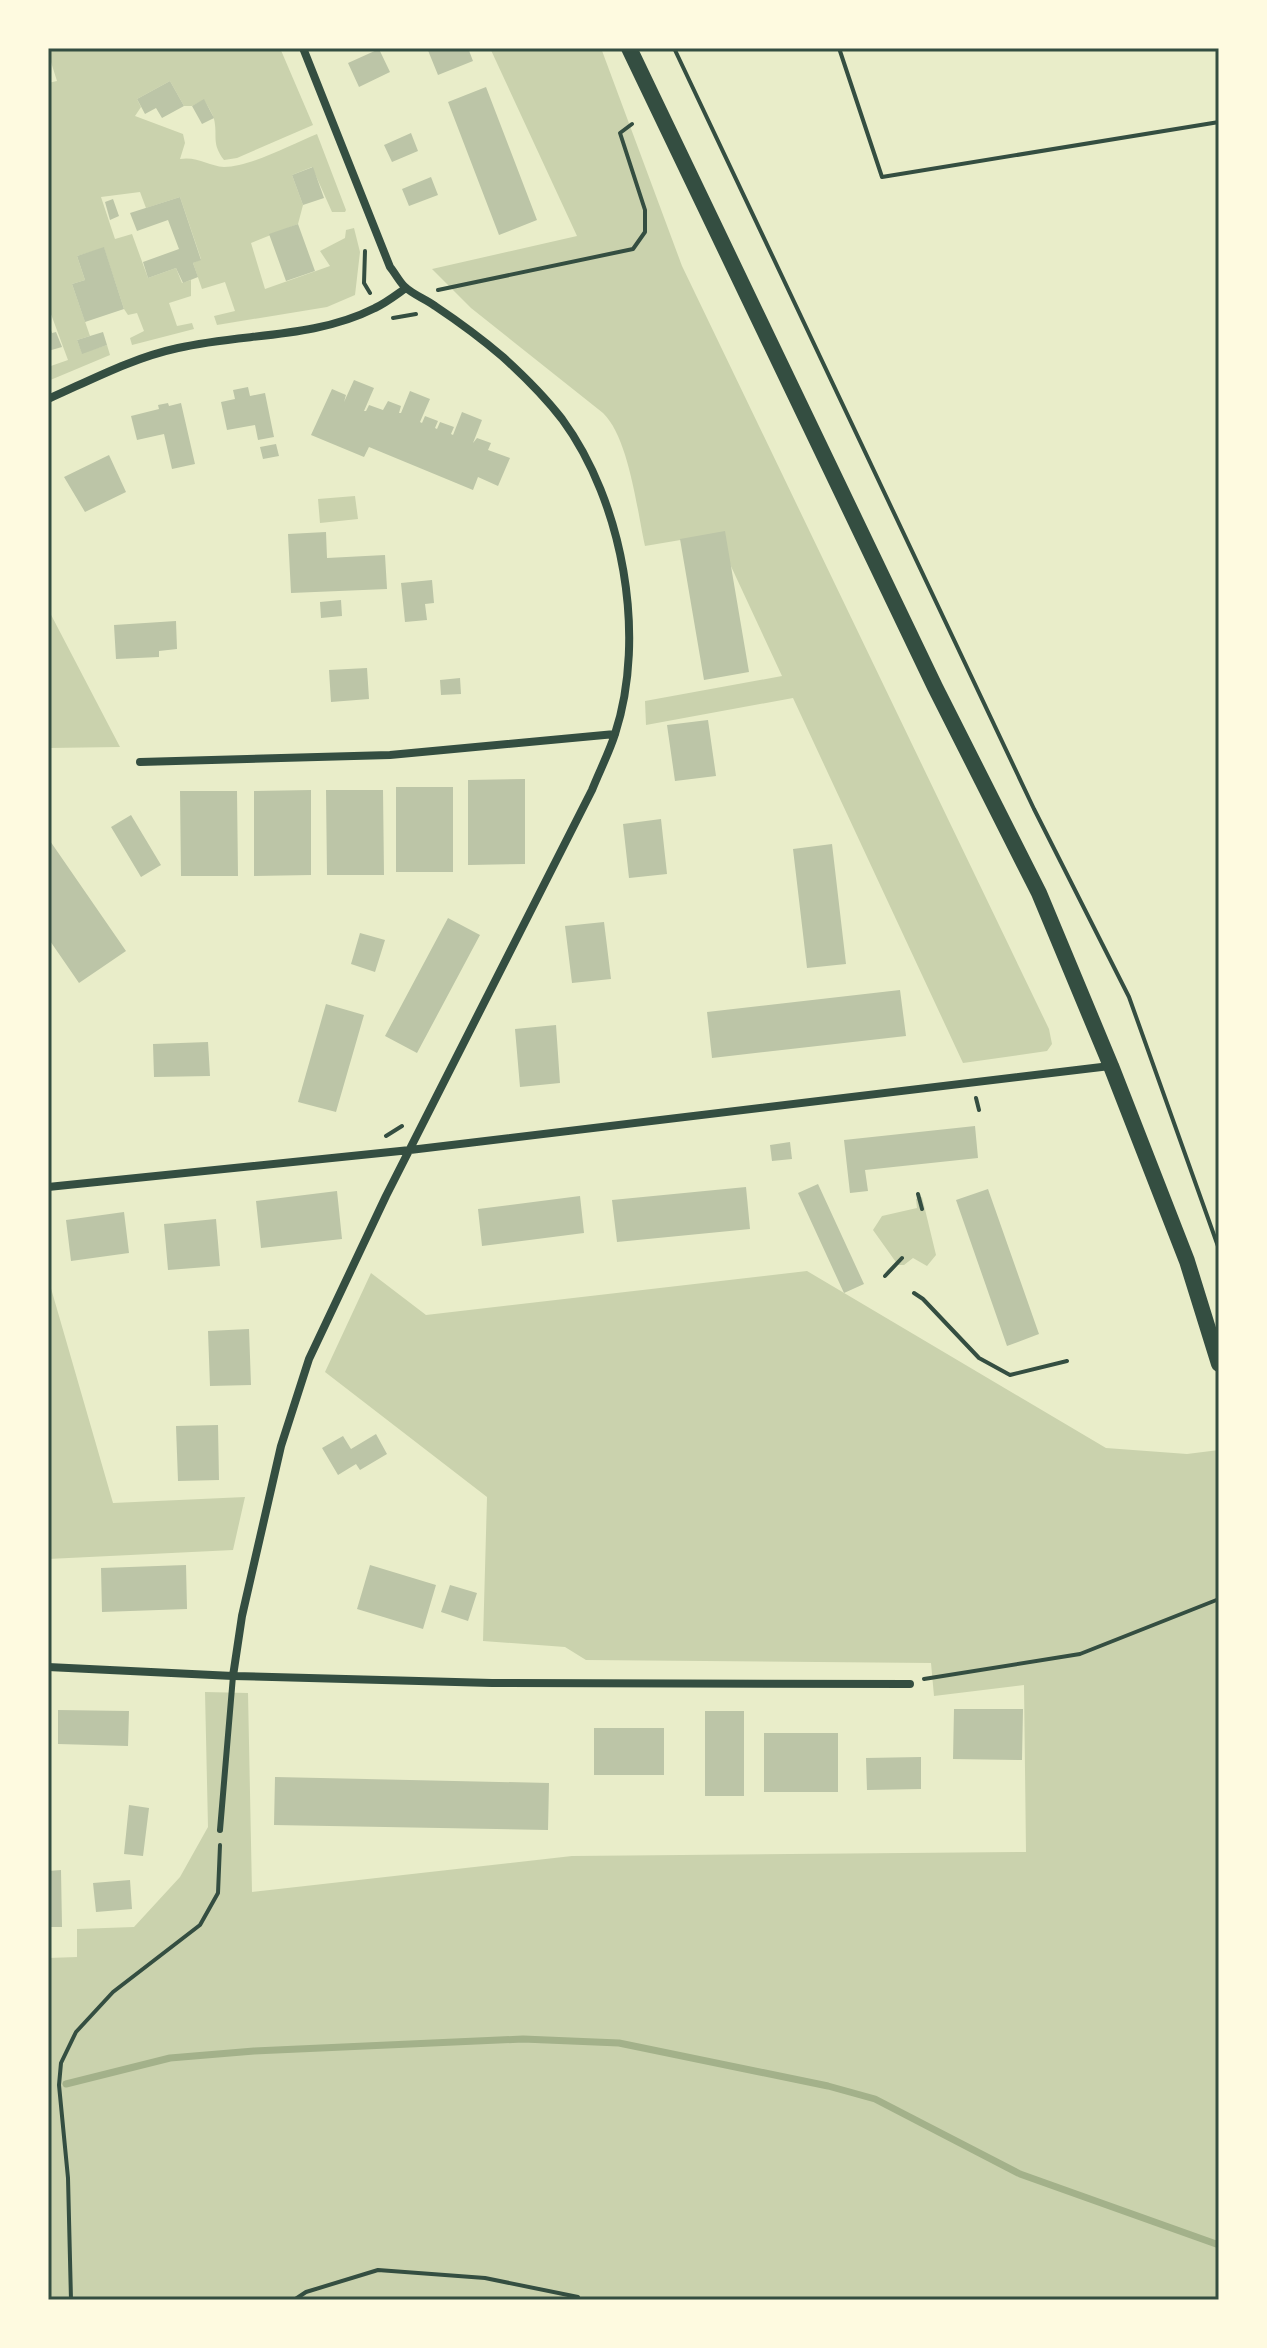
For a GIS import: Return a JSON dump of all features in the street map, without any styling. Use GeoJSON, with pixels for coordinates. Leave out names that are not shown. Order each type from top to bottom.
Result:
{"type":"FeatureCollection","features":[{"type":"Feature","properties":{"kind":"main road"},"geometry":{"type":"LineString","coordinates":[[629,48],[935,687],[1039,893],[1187,1261],[1219,1364]]}},
{"type":"Feature","properties":{"kind":"street"},"geometry":{"type":"LineString","coordinates":[[233,1676],[255,1555],[281,1446],[309,1359],[410,1150],[592,790],[615,734],[628,657],[625,572],[613,529],[581,448],[562,419],[503,357],[463,325],[406,288],[390,267],[303,48]]}},
{"type":"Feature","properties":{"kind":"street"},"geometry":{"type":"LineString","coordinates":[[48,399],[154,353],[322,326],[377,307],[406,288]]}},
{"type":"Feature","properties":{"kind":"street"},"geometry":{"type":"LineString","coordinates":[[140,762],[390,755],[615,734]]}},
{"type":"Feature","properties":{"kind":"street"},"geometry":{"type":"LineString","coordinates":[[48,1187],[410,1150],[1111,1066]]}},
{"type":"Feature","properties":{"kind":"street"},"geometry":{"type":"LineString","coordinates":[[48,1667],[233,1676],[553,1684],[910,1684]]}},
{"type":"Feature","properties":{"kind":"lane"},"geometry":{"type":"LineString","coordinates":[[220,1830],[233,1676]]}},
{"type":"Feature","properties":{"kind":"path"},"geometry":{"type":"LineString","coordinates":[[674,48],[1034,809],[1129,997],[1219,1249]]}},
{"type":"Feature","properties":{"kind":"path"},"geometry":{"type":"LineString","coordinates":[[839,48],[882,177],[1219,122]]}},
{"type":"Feature","properties":{"kind":"path"},"geometry":{"type":"LineString","coordinates":[[438,290],[633,249],[645,232],[645,210],[620,133],[632,124]]}},
{"type":"Feature","properties":{"kind":"path"},"geometry":{"type":"LineString","coordinates":[[364,241],[364,283],[383,320],[413,313],[422,315]]}},
{"type":"Feature","properties":{"kind":"path"},"geometry":{"type":"LineString","coordinates":[[975,1091],[979,1110]]}},
{"type":"Feature","properties":{"kind":"path"},"geometry":{"type":"LineString","coordinates":[[377,1153],[386,1135],[406,1122]]}},
{"type":"Feature","properties":{"kind":"path"},"geometry":{"type":"LineString","coordinates":[[918,1194],[922,1209]]}},
{"type":"Feature","properties":{"kind":"path"},"geometry":{"type":"LineString","coordinates":[[885,1276],[902,1258]]}},
{"type":"Feature","properties":{"kind":"path"},"geometry":{"type":"LineString","coordinates":[[914,1293],[979,1358],[1010,1375],[1067,1361]]}},
{"type":"Feature","properties":{"kind":"path"},"geometry":{"type":"LineString","coordinates":[[910,1684],[924,1679],[1080,1654],[1219,1599]]}},
{"type":"Feature","properties":{"kind":"path"},"geometry":{"type":"LineString","coordinates":[[71,2300],[68,2178],[59,2085],[61,2063],[76,2032],[113,1992],[200,1925],[218,1893],[220,1830]]}},
{"type":"Feature","properties":{"kind":"path"},"geometry":{"type":"LineString","coordinates":[[294,2300],[306,2292],[378,2270],[485,2278],[578,2297],[579,2300]]}},
{"type":"Feature","properties":{"kind":"green space"},"geometry":{"type":"Polygon","coordinates":[[[48,48],[280,48],[313,125],[237,158],[224,160],[216,144],[214,119],[204,100],[184,106],[170,81],[137,99],[141,107],[135,116],[183,134],[185,143],[180,159],[224,167],[258,159],[317,134],[345,212],[332,212],[312,167],[292,175],[303,205],[298,224],[251,243],[265,289],[330,266],[320,251],[345,238],[346,230],[354,228],[360,252],[355,295],[327,307],[217,325],[214,316],[235,311],[225,282],[202,289],[193,263],[201,259],[180,197],[146,208],[140,192],[101,197],[115,239],[132,234],[148,278],[176,268],[182,283],[191,280],[191,296],[169,303],[177,326],[192,323],[194,329],[132,345],[130,338],[144,331],[137,313],[128,315],[124,309],[104,248],[77,256],[85,280],[72,284],[90,336],[77,340],[82,353],[107,345],[110,355],[48,381],[48,367],[68,360],[48,306],[48,83],[57,81],[51,62],[48,63],[48,48]]]}},
{"type":"Feature","properties":{"kind":"green space"},"geometry":{"type":"Polygon","coordinates":[[[490,48],[601,48],[682,266],[1049,1029],[1052,1044],[1047,1051],[963,1063],[793,698],[646,725],[645,701],[782,676],[716,534],[645,546],[631,475],[612,424],[603,413],[471,308],[432,269],[577,236],[490,48]]]}},
{"type":"Feature","properties":{"kind":"green space"},"geometry":{"type":"Polygon","coordinates":[[[355,496],[358,519],[320,523],[318,499],[355,496]]]}},
{"type":"Feature","properties":{"kind":"green space"},"geometry":{"type":"Polygon","coordinates":[[[48,609],[120,747],[48,748],[48,609]]]}},
{"type":"Feature","properties":{"kind":"green space"},"geometry":{"type":"Polygon","coordinates":[[[922,1197],[936,1255],[927,1266],[913,1258],[904,1265],[898,1265],[873,1230],[882,1216],[917,1208],[916,1199],[922,1197]]]}},
{"type":"Feature","properties":{"kind":"green space"},"geometry":{"type":"Polygon","coordinates":[[[807,1271],[1106,1448],[1187,1454],[1219,1450],[1219,2300],[48,2300],[48,1958],[77,1957],[77,1929],[134,1927],[180,1877],[208,1827],[205,1692],[248,1693],[252,1892],[572,1856],[1026,1852],[1024,1685],[934,1696],[931,1663],[586,1660],[565,1647],[483,1641],[487,1497],[325,1372],[371,1273],[426,1315],[807,1271]]]}},
{"type":"Feature","properties":{"kind":"green space"},"geometry":{"type":"Polygon","coordinates":[[[48,1278],[113,1503],[245,1497],[233,1550],[48,1559],[48,1278]]]}},
{"type":"Feature","properties":{"kind":"building"},"geometry":{"type":"Polygon","coordinates":[[[427,48],[468,48],[473,61],[438,75],[427,48]]]}},
{"type":"Feature","properties":{"kind":"building"},"geometry":{"type":"Polygon","coordinates":[[[379,49],[390,72],[359,87],[348,63],[379,49]]]}},
{"type":"Feature","properties":{"kind":"building"},"geometry":{"type":"Polygon","coordinates":[[[170,81],[184,106],[162,118],[156,108],[145,114],[137,99],[170,81]]]}},
{"type":"Feature","properties":{"kind":"building"},"geometry":{"type":"Polygon","coordinates":[[[486,87],[537,220],[499,235],[448,102],[486,87]]]}},
{"type":"Feature","properties":{"kind":"building"},"geometry":{"type":"Polygon","coordinates":[[[204,99],[214,118],[202,124],[192,106],[204,99]]]}},
{"type":"Feature","properties":{"kind":"building"},"geometry":{"type":"Polygon","coordinates":[[[411,133],[418,151],[392,162],[384,145],[411,133]]]}},
{"type":"Feature","properties":{"kind":"building"},"geometry":{"type":"Polygon","coordinates":[[[313,167],[324,198],[303,205],[292,175],[313,167]]]}},
{"type":"Feature","properties":{"kind":"building"},"geometry":{"type":"Polygon","coordinates":[[[431,177],[438,195],[409,206],[402,189],[431,177]]]}},
{"type":"Feature","properties":{"kind":"building"},"geometry":{"type":"Polygon","coordinates":[[[180,197],[201,260],[193,263],[198,277],[183,283],[176,268],[148,278],[143,262],[179,249],[168,220],[137,231],[130,213],[180,197]]]}},
{"type":"Feature","properties":{"kind":"building"},"geometry":{"type":"Polygon","coordinates":[[[113,199],[119,216],[110,220],[105,202],[113,199]]]}},
{"type":"Feature","properties":{"kind":"building"},"geometry":{"type":"Polygon","coordinates":[[[298,224],[315,271],[286,281],[269,234],[298,224]]]}},
{"type":"Feature","properties":{"kind":"building"},"geometry":{"type":"Polygon","coordinates":[[[104,247],[124,309],[85,322],[72,284],[85,280],[77,256],[104,247]]]}},
{"type":"Feature","properties":{"kind":"building"},"geometry":{"type":"Polygon","coordinates":[[[48,323],[62,347],[48,351],[48,323]]]}},
{"type":"Feature","properties":{"kind":"building"},"geometry":{"type":"Polygon","coordinates":[[[103,332],[107,345],[82,354],[77,340],[103,332]]]}},
{"type":"Feature","properties":{"kind":"building"},"geometry":{"type":"Polygon","coordinates":[[[354,380],[374,388],[364,411],[369,405],[383,410],[388,401],[401,406],[401,413],[410,391],[430,399],[422,423],[425,416],[438,421],[437,429],[440,422],[454,427],[453,435],[462,412],[482,420],[473,443],[477,438],[491,443],[488,450],[510,458],[498,486],[478,477],[473,490],[369,447],[364,457],[311,435],[332,389],[346,395],[344,402],[354,380]]]}},
{"type":"Feature","properties":{"kind":"building"},"geometry":{"type":"Polygon","coordinates":[[[248,387],[250,396],[265,393],[274,437],[258,440],[255,425],[227,430],[221,402],[235,399],[233,390],[248,387]]]}},
{"type":"Feature","properties":{"kind":"building"},"geometry":{"type":"Polygon","coordinates":[[[168,403],[169,406],[181,403],[195,464],[172,469],[164,434],[137,440],[131,416],[159,409],[158,405],[168,403]]]}},
{"type":"Feature","properties":{"kind":"building"},"geometry":{"type":"Polygon","coordinates":[[[276,444],[279,456],[263,459],[260,447],[276,444]]]}},
{"type":"Feature","properties":{"kind":"building"},"geometry":{"type":"Polygon","coordinates":[[[109,455],[126,492],[85,512],[64,477],[109,455]]]}},
{"type":"Feature","properties":{"kind":"building"},"geometry":{"type":"Polygon","coordinates":[[[725,531],[749,672],[704,680],[680,539],[725,531]]]}},
{"type":"Feature","properties":{"kind":"building"},"geometry":{"type":"Polygon","coordinates":[[[326,532],[327,558],[385,555],[387,589],[291,593],[288,534],[326,532]]]}},
{"type":"Feature","properties":{"kind":"building"},"geometry":{"type":"Polygon","coordinates":[[[432,580],[434,603],[425,604],[427,620],[405,622],[401,583],[432,580]]]}},
{"type":"Feature","properties":{"kind":"building"},"geometry":{"type":"Polygon","coordinates":[[[341,600],[342,616],[321,618],[320,602],[341,600]]]}},
{"type":"Feature","properties":{"kind":"building"},"geometry":{"type":"Polygon","coordinates":[[[176,621],[177,649],[159,651],[159,657],[116,659],[114,625],[176,621]]]}},
{"type":"Feature","properties":{"kind":"building"},"geometry":{"type":"Polygon","coordinates":[[[367,668],[369,699],[331,702],[329,670],[367,668]]]}},
{"type":"Feature","properties":{"kind":"building"},"geometry":{"type":"Polygon","coordinates":[[[460,678],[461,694],[441,695],[440,680],[460,678]]]}},
{"type":"Feature","properties":{"kind":"building"},"geometry":{"type":"Polygon","coordinates":[[[708,720],[716,776],[675,781],[667,725],[708,720]]]}},
{"type":"Feature","properties":{"kind":"building"},"geometry":{"type":"Polygon","coordinates":[[[525,779],[525,864],[468,865],[468,780],[525,779]]]}},
{"type":"Feature","properties":{"kind":"building"},"geometry":{"type":"Polygon","coordinates":[[[396,787],[453,787],[453,872],[396,872],[396,787]]]}},
{"type":"Feature","properties":{"kind":"building"},"geometry":{"type":"Polygon","coordinates":[[[311,790],[311,875],[254,876],[254,791],[311,790]]]}},
{"type":"Feature","properties":{"kind":"building"},"geometry":{"type":"Polygon","coordinates":[[[326,790],[383,790],[384,875],[327,875],[326,790]]]}},
{"type":"Feature","properties":{"kind":"building"},"geometry":{"type":"Polygon","coordinates":[[[180,791],[237,791],[238,876],[181,876],[180,791]]]}},
{"type":"Feature","properties":{"kind":"building"},"geometry":{"type":"Polygon","coordinates":[[[131,815],[161,865],[141,877],[111,827],[131,815]]]}},
{"type":"Feature","properties":{"kind":"building"},"geometry":{"type":"Polygon","coordinates":[[[661,819],[667,874],[629,878],[623,824],[661,819]]]}},
{"type":"Feature","properties":{"kind":"building"},"geometry":{"type":"Polygon","coordinates":[[[48,838],[126,951],[79,983],[48,938],[48,838]]]}},
{"type":"Feature","properties":{"kind":"building"},"geometry":{"type":"Polygon","coordinates":[[[832,844],[846,964],[807,968],[793,849],[832,844]]]}},
{"type":"Feature","properties":{"kind":"building"},"geometry":{"type":"Polygon","coordinates":[[[448,918],[480,935],[417,1053],[385,1036],[448,918]]]}},
{"type":"Feature","properties":{"kind":"building"},"geometry":{"type":"Polygon","coordinates":[[[604,922],[611,979],[572,983],[565,926],[604,922]]]}},
{"type":"Feature","properties":{"kind":"building"},"geometry":{"type":"Polygon","coordinates":[[[360,933],[385,940],[375,972],[351,964],[360,933]]]}},
{"type":"Feature","properties":{"kind":"building"},"geometry":{"type":"Polygon","coordinates":[[[900,990],[906,1036],[712,1058],[707,1012],[900,990]]]}},
{"type":"Feature","properties":{"kind":"building"},"geometry":{"type":"Polygon","coordinates":[[[326,1004],[364,1015],[336,1112],[298,1102],[326,1004]]]}},
{"type":"Feature","properties":{"kind":"building"},"geometry":{"type":"Polygon","coordinates":[[[556,1025],[560,1083],[520,1087],[515,1029],[556,1025]]]}},
{"type":"Feature","properties":{"kind":"building"},"geometry":{"type":"Polygon","coordinates":[[[208,1042],[210,1076],[154,1077],[153,1044],[208,1042]]]}},
{"type":"Feature","properties":{"kind":"building"},"geometry":{"type":"Polygon","coordinates":[[[975,1126],[978,1158],[865,1170],[868,1191],[850,1193],[844,1140],[975,1126]]]}},
{"type":"Feature","properties":{"kind":"building"},"geometry":{"type":"Polygon","coordinates":[[[790,1142],[792,1159],[772,1161],[770,1145],[790,1142]]]}},
{"type":"Feature","properties":{"kind":"building"},"geometry":{"type":"Polygon","coordinates":[[[818,1184],[864,1284],[844,1293],[798,1193],[818,1184]]]}},
{"type":"Feature","properties":{"kind":"building"},"geometry":{"type":"Polygon","coordinates":[[[746,1187],[750,1229],[617,1242],[612,1200],[746,1187]]]}},
{"type":"Feature","properties":{"kind":"building"},"geometry":{"type":"Polygon","coordinates":[[[988,1189],[1039,1334],[1007,1346],[956,1200],[988,1189]]]}},
{"type":"Feature","properties":{"kind":"building"},"geometry":{"type":"Polygon","coordinates":[[[337,1191],[342,1239],[261,1248],[256,1201],[337,1191]]]}},
{"type":"Feature","properties":{"kind":"building"},"geometry":{"type":"Polygon","coordinates":[[[580,1196],[584,1233],[482,1246],[478,1209],[580,1196]]]}},
{"type":"Feature","properties":{"kind":"building"},"geometry":{"type":"Polygon","coordinates":[[[124,1212],[129,1253],[71,1261],[66,1220],[124,1212]]]}},
{"type":"Feature","properties":{"kind":"building"},"geometry":{"type":"Polygon","coordinates":[[[216,1219],[220,1266],[168,1270],[164,1224],[216,1219]]]}},
{"type":"Feature","properties":{"kind":"building"},"geometry":{"type":"Polygon","coordinates":[[[249,1329],[251,1385],[210,1386],[208,1331],[249,1329]]]}},
{"type":"Feature","properties":{"kind":"building"},"geometry":{"type":"Polygon","coordinates":[[[218,1425],[219,1480],[178,1481],[176,1426],[218,1425]]]}},
{"type":"Feature","properties":{"kind":"building"},"geometry":{"type":"Polygon","coordinates":[[[376,1434],[387,1454],[360,1470],[356,1464],[338,1475],[322,1448],[343,1436],[351,1449],[376,1434]]]}},
{"type":"Feature","properties":{"kind":"building"},"geometry":{"type":"Polygon","coordinates":[[[186,1565],[187,1609],[102,1612],[101,1568],[186,1565]]]}},
{"type":"Feature","properties":{"kind":"building"},"geometry":{"type":"Polygon","coordinates":[[[370,1565],[436,1585],[423,1629],[357,1609],[370,1565]]]}},
{"type":"Feature","properties":{"kind":"building"},"geometry":{"type":"Polygon","coordinates":[[[450,1585],[477,1593],[468,1621],[441,1612],[450,1585]]]}},
{"type":"Feature","properties":{"kind":"building"},"geometry":{"type":"Polygon","coordinates":[[[954,1709],[1023,1709],[1022,1760],[953,1759],[954,1709]]]}},
{"type":"Feature","properties":{"kind":"building"},"geometry":{"type":"Polygon","coordinates":[[[58,1710],[129,1711],[128,1746],[58,1744],[58,1710]]]}},
{"type":"Feature","properties":{"kind":"building"},"geometry":{"type":"Polygon","coordinates":[[[705,1711],[744,1711],[744,1796],[705,1796],[705,1711]]]}},
{"type":"Feature","properties":{"kind":"building"},"geometry":{"type":"Polygon","coordinates":[[[594,1728],[664,1728],[664,1775],[594,1775],[594,1728]]]}},
{"type":"Feature","properties":{"kind":"building"},"geometry":{"type":"Polygon","coordinates":[[[764,1733],[838,1733],[838,1792],[764,1792],[764,1733]]]}},
{"type":"Feature","properties":{"kind":"building"},"geometry":{"type":"Polygon","coordinates":[[[921,1757],[921,1789],[867,1790],[866,1758],[921,1757]]]}},
{"type":"Feature","properties":{"kind":"building"},"geometry":{"type":"Polygon","coordinates":[[[275,1777],[549,1783],[548,1830],[274,1825],[275,1777]]]}},
{"type":"Feature","properties":{"kind":"building"},"geometry":{"type":"Polygon","coordinates":[[[129,1805],[149,1808],[143,1856],[124,1854],[129,1805]]]}},
{"type":"Feature","properties":{"kind":"building"},"geometry":{"type":"Polygon","coordinates":[[[61,1870],[62,1927],[48,1927],[48,1871],[61,1870]]]}},
{"type":"Feature","properties":{"kind":"building"},"geometry":{"type":"Polygon","coordinates":[[[130,1880],[132,1909],[96,1912],[93,1883],[130,1880]]]}},
{"type":"Feature","properties":{"kind":"waterway"},"geometry":{"type":"LineString","coordinates":[[66,2084],[170,2058],[254,2051],[523,2039],[619,2043],[828,2086],[875,2099],[1020,2174],[1219,2245]]}}]}
